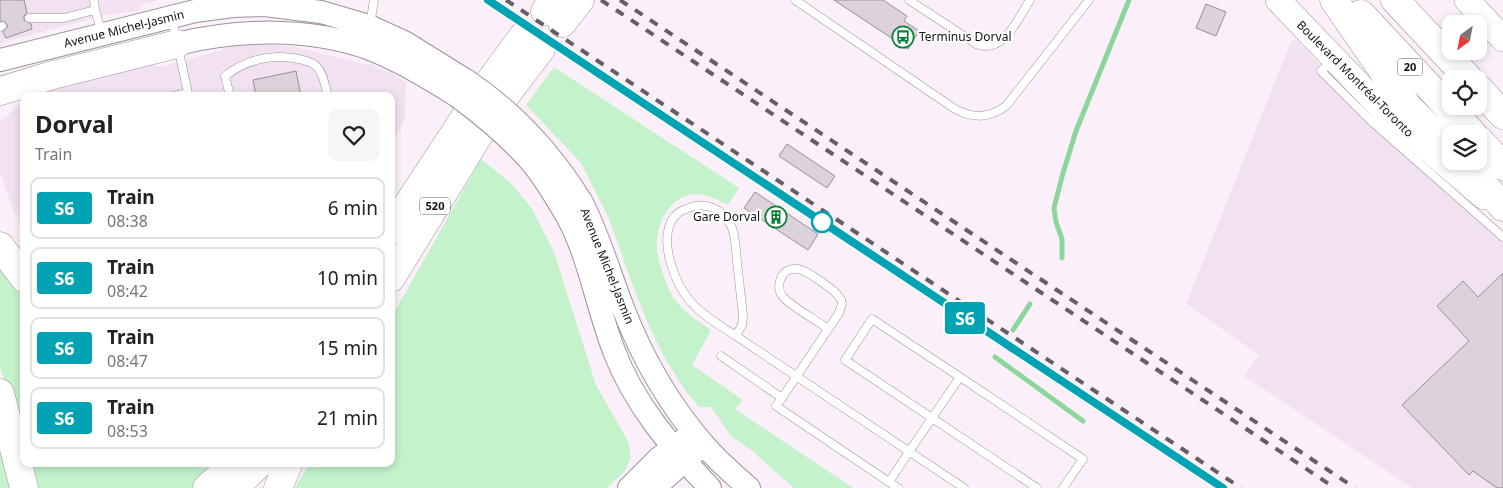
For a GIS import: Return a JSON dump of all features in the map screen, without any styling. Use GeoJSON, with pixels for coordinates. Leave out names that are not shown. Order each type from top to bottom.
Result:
{"type":"FeatureCollection","features":[{"type":"Feature","properties":{"kind":"highway"},"geometry":{"type":"LineString","coordinates":[[553,11],[580,0]]}},
{"type":"Feature","properties":{"kind":"highway"},"geometry":{"type":"LineString","coordinates":[[1334,0],[1408,107],[1442,141]]}},
{"type":"Feature","properties":{"kind":"highway","name":"20"},"geometry":{"type":"LineString","coordinates":[[1348,0],[1465,125]]}},
{"type":"Feature","properties":{"kind":"highway"},"geometry":{"type":"LineString","coordinates":[[1395,0],[1461,70]]}},
{"type":"Feature","properties":{"kind":"highway","name":"520"},"geometry":{"type":"LineString","coordinates":[[395,224],[479,96],[532,43],[493,112],[395,271]]}},
{"type":"Feature","properties":{"kind":"highway"},"geometry":{"type":"LineString","coordinates":[[0,91],[53,75],[177,44]]}},
{"type":"Feature","properties":{"kind":"highway"},"geometry":{"type":"LineString","coordinates":[[1487,98],[1503,115]]}},
{"type":"Feature","properties":{"kind":"highway"},"geometry":{"type":"LineString","coordinates":[[1487,149],[1503,166]]}},
{"type":"Feature","properties":{"kind":"highway"},"geometry":{"type":"LineString","coordinates":[[1471,170],[1503,207]]}},
{"type":"Feature","properties":{"kind":"highway"},"geometry":{"type":"LineString","coordinates":[[0,246],[20,273]]}},
{"type":"Feature","properties":{"kind":"highway"},"geometry":{"type":"LineString","coordinates":[[0,393],[24,488]]}},
{"type":"Feature","properties":{"kind":"highway"},"geometry":{"type":"LineString","coordinates":[[208,488],[232,467]]}},
{"type":"Feature","properties":{"kind":"highway"},"geometry":{"type":"LineString","coordinates":[[234,488],[256,467]]}},
{"type":"Feature","properties":{"kind":"highway"},"geometry":{"type":"LineString","coordinates":[[257,488],[268,467]]}},
{"type":"Feature","properties":{"kind":"highway"},"geometry":{"type":"LineString","coordinates":[[278,488],[287,467]]}},
{"type":"Feature","properties":{"kind":"main road","name":"Boulevard Montréal-Toronto"},"geometry":{"type":"LineString","coordinates":[[1278,0],[1399,125],[1503,213]]}},
{"type":"Feature","properties":{"kind":"main road"},"geometry":{"type":"LineString","coordinates":[[1467,0],[1503,39]]}},
{"type":"Feature","properties":{"kind":"main road","name":"Avenue Michel-Jasmin"},"geometry":{"type":"LineString","coordinates":[[0,60],[171,17],[233,6],[280,6],[321,9],[370,26],[406,42],[462,89],[574,210],[601,245],[622,306],[638,343],[668,395],[698,438],[749,488]]}},
{"type":"Feature","properties":{"kind":"main road","name":"Avenue Michel-Jasmin"},"geometry":{"type":"LineString","coordinates":[[177,44],[201,38],[255,33],[294,34],[332,39],[369,49],[422,74],[462,89]]}},
{"type":"Feature","properties":{"kind":"main road","name":"Avenue Michel-Jasmin"},"geometry":{"type":"LineString","coordinates":[[574,210],[582,247],[619,364],[647,414],[679,454],[710,488]]}},
{"type":"Feature","properties":{"kind":"main road"},"geometry":{"type":"LineString","coordinates":[[654,488],[679,454],[698,438]]}},
{"type":"Feature","properties":{"kind":"main road"},"geometry":{"type":"LineString","coordinates":[[629,488],[659,458],[679,454]]}},
{"type":"Feature","properties":{"kind":"lane"},"geometry":{"type":"LineString","coordinates":[[94,0],[95,10],[103,34]]}},
{"type":"Feature","properties":{"kind":"lane"},"geometry":{"type":"LineString","coordinates":[[370,26],[374,0]]}},
{"type":"Feature","properties":{"kind":"lane"},"geometry":{"type":"LineString","coordinates":[[795,0],[956,109],[977,117],[988,116],[1006,106],[1089,0]]}},
{"type":"Feature","properties":{"kind":"lane"},"geometry":{"type":"LineString","coordinates":[[909,0],[976,44],[986,46],[996,44],[1004,39],[1030,0]]}},
{"type":"Feature","properties":{"kind":"lane"},"geometry":{"type":"LineString","coordinates":[[29,18],[64,18],[95,10]]}},
{"type":"Feature","properties":{"kind":"lane"},"geometry":{"type":"LineString","coordinates":[[171,17],[188,92]]}},
{"type":"Feature","properties":{"kind":"lane"},"geometry":{"type":"LineString","coordinates":[[229,92],[225,76],[246,63],[268,57],[280,57],[306,60],[317,66],[321,71],[327,92]]}},
{"type":"Feature","properties":{"kind":"lane"},"geometry":{"type":"LineString","coordinates":[[1334,60],[1321,71],[1369,119],[1503,236]]}},
{"type":"Feature","properties":{"kind":"lane"},"geometry":{"type":"LineString","coordinates":[[736,336],[742,325],[742,315],[736,247],[732,227],[716,209],[704,205],[689,207],[676,214],[669,226],[667,243],[672,266],[680,287],[692,303],[736,336],[964,488]]}},
{"type":"Feature","properties":{"kind":"lane"},"geometry":{"type":"LineString","coordinates":[[828,329],[783,297],[779,281],[786,272],[796,268],[803,270],[832,290],[841,299],[842,308],[797,376],[776,406],[898,488]]}},
{"type":"Feature","properties":{"kind":"lane"},"geometry":{"type":"LineString","coordinates":[[1037,488],[845,360],[872,319],[1083,459],[1063,488]]}},
{"type":"Feature","properties":{"kind":"lane"},"geometry":{"type":"LineString","coordinates":[[721,356],[782,398]]}},
{"type":"Feature","properties":{"kind":"lane"},"geometry":{"type":"LineString","coordinates":[[889,482],[960,377]]}},
{"type":"Feature","properties":{"kind":"shaded area"},"geometry":{"type":"Polygon","coordinates":[[[0,0],[160,0],[143,4],[138,10],[131,12],[106,15],[0,43],[0,0]]]}},
{"type":"Feature","properties":{"kind":"shaded area"},"geometry":{"type":"Polygon","coordinates":[[[1295,38],[1354,101],[1503,233],[1503,488],[1412,488],[1244,376],[1259,355],[1186,304],[1291,42],[1295,38]]]}},
{"type":"Feature","properties":{"kind":"shaded area"},"geometry":{"type":"Polygon","coordinates":[[[281,45],[305,49],[369,64],[392,73],[406,82],[405,120],[395,138],[395,92],[45,92],[149,65],[159,67],[237,46],[281,45]]]}},
{"type":"Feature","properties":{"kind":"shaded area"},"geometry":{"type":"Polygon","coordinates":[[[20,104],[20,220],[12,207],[0,173],[0,122],[20,104]]]}},
{"type":"Feature","properties":{"kind":"green space"},"geometry":{"type":"Polygon","coordinates":[[[554,67],[739,188],[728,205],[699,194],[686,196],[678,200],[666,213],[659,229],[657,253],[666,283],[676,301],[692,317],[711,330],[692,365],[743,400],[735,409],[853,488],[794,488],[751,450],[731,436],[711,407],[699,407],[685,390],[663,355],[650,328],[609,219],[581,163],[526,105],[554,67]]]}},
{"type":"Feature","properties":{"kind":"green space"},"geometry":{"type":"Polygon","coordinates":[[[481,159],[512,184],[532,209],[554,252],[596,385],[628,441],[631,457],[625,471],[607,488],[295,488],[307,467],[395,467],[395,311],[481,159]]]}},
{"type":"Feature","properties":{"kind":"green space"},"geometry":{"type":"Polygon","coordinates":[[[0,264],[20,288],[20,433],[10,395],[0,368],[0,264]]]}},
{"type":"Feature","properties":{"kind":"green space"},"geometry":{"type":"Polygon","coordinates":[[[0,423],[16,488],[0,488],[0,423]]]}},
{"type":"Feature","properties":{"kind":"green space"},"geometry":{"type":"Polygon","coordinates":[[[29,467],[221,467],[206,480],[190,488],[34,488],[29,467]]]}},
{"type":"Feature","properties":{"kind":"building"},"geometry":{"type":"Polygon","coordinates":[[[0,0],[24,0],[27,13],[24,16],[24,20],[31,24],[32,29],[6,38],[3,32],[8,26],[5,22],[0,21],[0,0]]]}},
{"type":"Feature","properties":{"kind":"building","name":"Terminus Dorval"},"geometry":{"type":"Polygon","coordinates":[[[834,0],[883,0],[907,16],[904,21],[919,31],[908,49],[834,0]]]}},
{"type":"Feature","properties":{"kind":"building"},"geometry":{"type":"Polygon","coordinates":[[[1206,4],[1226,12],[1216,36],[1196,28],[1206,4]]]}},
{"type":"Feature","properties":{"kind":"building"},"geometry":{"type":"Polygon","coordinates":[[[296,71],[300,92],[255,92],[253,80],[296,71]]]}},
{"type":"Feature","properties":{"kind":"building"},"geometry":{"type":"Polygon","coordinates":[[[787,144],[835,176],[827,188],[779,156],[787,144]]]}},
{"type":"Feature","properties":{"kind":"building","name":"Gare Dorval"},"geometry":{"type":"Polygon","coordinates":[[[755,192],[818,234],[808,250],[744,208],[755,192]]]}},
{"type":"Feature","properties":{"kind":"building"},"geometry":{"type":"Polygon","coordinates":[[[1503,273],[1503,488],[1497,488],[1473,471],[1469,475],[1402,405],[1469,341],[1437,306],[1463,281],[1478,297],[1503,273]]]}},
{"type":"Feature","properties":{"kind":"waterway"},"geometry":{"type":"LineString","coordinates":[[1062,258],[1062,239],[1056,222],[1054,208],[1063,173],[1076,131],[1129,0]]}},
{"type":"Feature","properties":{"kind":"waterway"},"geometry":{"type":"LineString","coordinates":[[1013,330],[1030,304]]}},
{"type":"Feature","properties":{"kind":"waterway"},"geometry":{"type":"LineString","coordinates":[[995,357],[1083,421]]}},
{"type":"Feature","properties":{"kind":"railway"},"geometry":{"type":"LineString","coordinates":[[488,0],[1223,488]]}},
{"type":"Feature","properties":{"kind":"railway"},"geometry":{"type":"LineString","coordinates":[[506,0],[1241,488]]}},
{"type":"Feature","properties":{"kind":"railway"},"geometry":{"type":"LineString","coordinates":[[601,0],[1335,488]]}},
{"type":"Feature","properties":{"kind":"railway"},"geometry":{"type":"LineString","coordinates":[[620,0],[1355,488]]}},
{"type":"Feature","properties":{"kind":"train","name":"S6"},"geometry":{"type":"LineString","coordinates":[[488,0],[1223,488]]}},
{"type":"Feature","properties":{"kind":"place","name":"Terminus Dorval"},"geometry":{"type":"Point","coordinates":[903,37]}},
{"type":"Feature","properties":{"kind":"place","name":"Gare Dorval"},"geometry":{"type":"Point","coordinates":[776,217]}}]}
